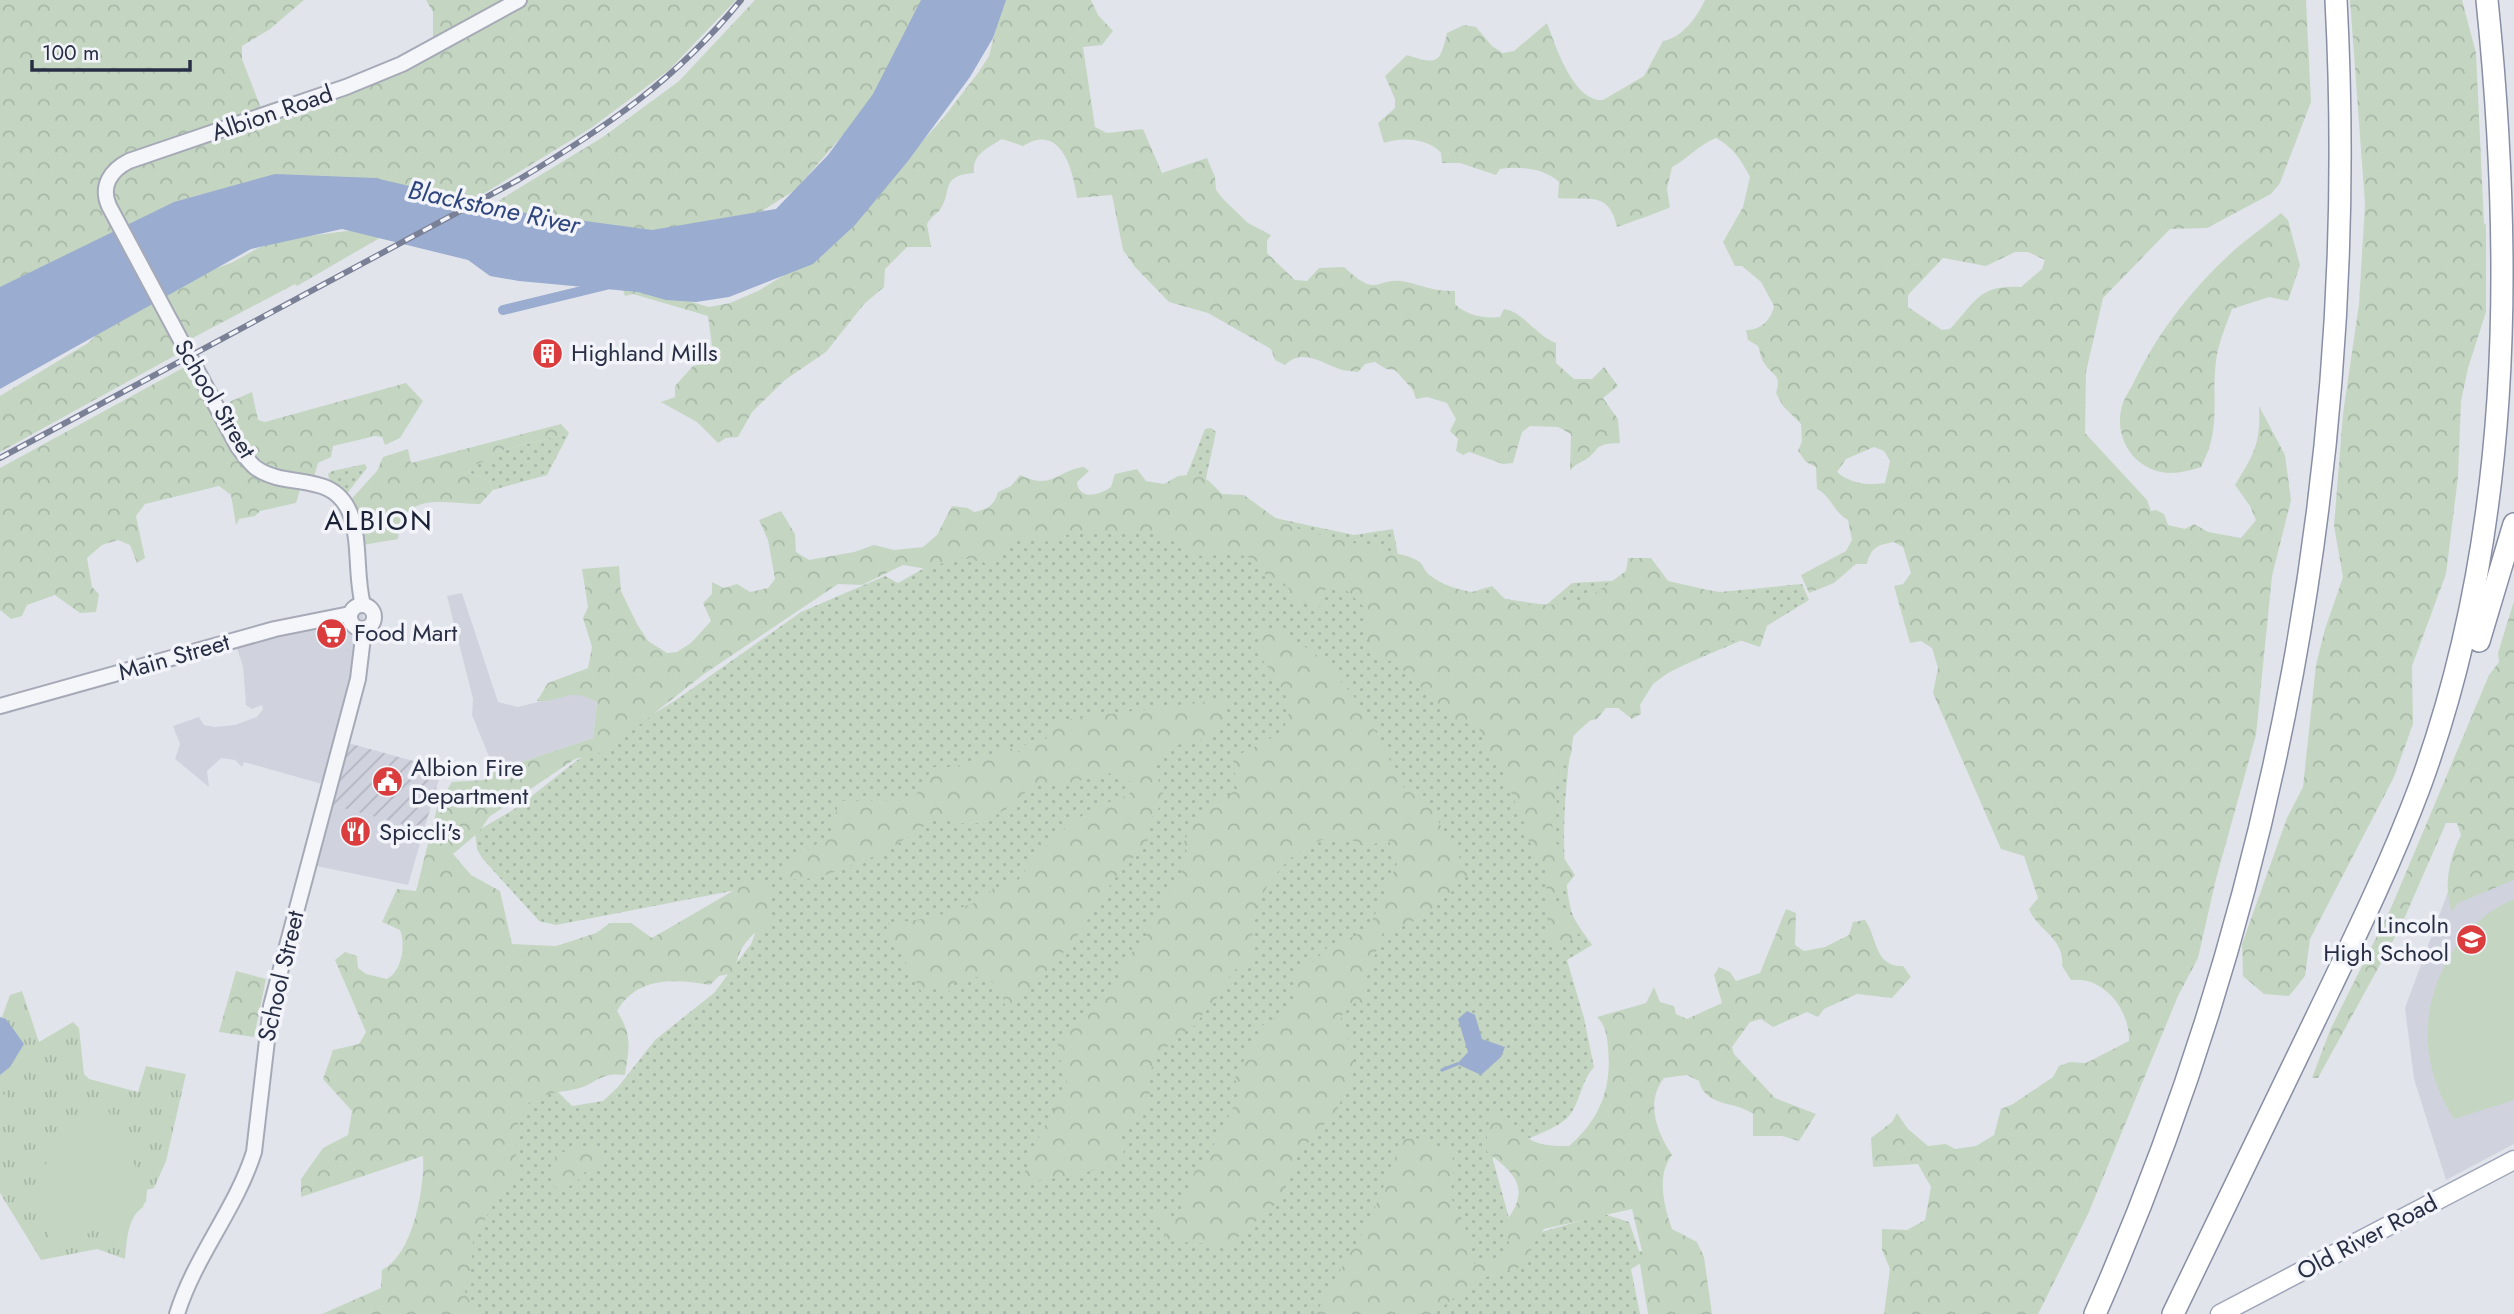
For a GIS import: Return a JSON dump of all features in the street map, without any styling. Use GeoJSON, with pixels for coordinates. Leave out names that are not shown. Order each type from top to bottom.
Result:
{"type":"FeatureCollection","features":[{"type":"Feature","properties":{"kind":"highway"},"geometry":{"type":"LineString","coordinates":[[2095,1314],[2151,1177],[2213,997],[2263,815],[2301,630],[2318,518],[2335,330],[2340,154],[2336,0]]}},
{"type":"Feature","properties":{"kind":"highway"},"geometry":{"type":"LineString","coordinates":[[2405,824],[2443,717],[2468,631],[2488,531],[2504,418],[2511,304],[2511,215],[2504,114],[2487,0]]}},
{"type":"Feature","properties":{"kind":"highway"},"geometry":{"type":"LineString","coordinates":[[2173,1314],[2359,928],[2454,719],[2514,524]]}},
{"type":"Feature","properties":{"kind":"main road","name":"Old River Road"},"geometry":{"type":"LineString","coordinates":[[2220,1314],[2514,1160]]}},
{"type":"Feature","properties":{"kind":"street","name":"Albion Road"},"geometry":{"type":"LineString","coordinates":[[139,263],[105,194],[110,175],[118,167],[346,87],[402,64],[519,0]]}},
{"type":"Feature","properties":{"kind":"street","name":"School Street"},"geometry":{"type":"LineString","coordinates":[[139,263],[237,444],[256,468],[276,476],[317,482],[339,496],[351,516],[355,531],[363,605],[374,613],[374,620],[364,629],[358,679],[271,1006],[254,1152],[246,1173],[191,1276],[177,1314]]}},
{"type":"Feature","properties":{"kind":"street"},"geometry":{"type":"LineString","coordinates":[[363,605],[357,606],[350,614],[356,628],[364,629]]}},
{"type":"Feature","properties":{"kind":"street","name":"Main Street"},"geometry":{"type":"LineString","coordinates":[[0,706],[275,629],[350,614]]}},
{"type":"Feature","properties":{"kind":"shaded area"},"geometry":{"type":"Polygon","coordinates":[[[462,593],[498,702],[518,707],[569,694],[584,695],[597,702],[593,738],[495,771],[472,715],[473,699],[447,596],[462,593]]]}},
{"type":"Feature","properties":{"kind":"shaded area"},"geometry":{"type":"Polygon","coordinates":[[[363,613],[365,645],[329,786],[244,762],[242,767],[235,760],[221,758],[207,771],[209,787],[175,759],[180,744],[173,726],[199,717],[204,725],[235,725],[257,717],[263,709],[262,705],[252,709],[246,705],[243,666],[235,643],[329,618],[363,613]]]}},
{"type":"Feature","properties":{"kind":"shaded area"},"geometry":{"type":"Polygon","coordinates":[[[341,741],[442,769],[424,830],[324,803],[341,741]]]}},
{"type":"Feature","properties":{"kind":"shaded area","name":"Lincoln High School"},"geometry":{"type":"Polygon","coordinates":[[[2514,781],[2514,1144],[2446,1180],[2414,1079],[2405,1008],[2456,870],[2514,781]]]}},
{"type":"Feature","properties":{"kind":"shaded area"},"geometry":{"type":"Polygon","coordinates":[[[324,803],[424,830],[408,885],[307,864],[324,803]]]}},
{"type":"Feature","properties":{"kind":"green space"},"geometry":{"type":"Polygon","coordinates":[[[0,0],[304,0],[270,29],[242,46],[242,59],[264,116],[433,47],[433,12],[426,0],[736,0],[669,70],[591,128],[475,199],[397,185],[280,177],[195,196],[150,215],[0,296],[0,0]]]}},
{"type":"Feature","properties":{"kind":"green space"},"geometry":{"type":"Polygon","coordinates":[[[755,0],[930,0],[870,104],[795,190],[759,213],[685,233],[564,228],[493,204],[603,137],[679,81],[755,0]]]}},
{"type":"Feature","properties":{"kind":"green space"},"geometry":{"type":"Polygon","coordinates":[[[1003,0],[1091,0],[1098,15],[1113,31],[1102,45],[1083,47],[1095,127],[1107,133],[1143,129],[1162,173],[1207,158],[1215,177],[1216,190],[1248,223],[1271,235],[1267,241],[1267,253],[1295,280],[1307,281],[1319,268],[1344,267],[1371,285],[1397,281],[1455,291],[1455,304],[1476,315],[1500,317],[1504,309],[1511,311],[1556,343],[1556,363],[1574,379],[1592,379],[1604,367],[1618,386],[1603,398],[1618,419],[1620,443],[1601,446],[1570,471],[1571,434],[1558,427],[1530,426],[1522,432],[1513,463],[1503,464],[1469,452],[1463,455],[1456,451],[1458,439],[1450,431],[1456,419],[1447,403],[1427,397],[1416,399],[1413,390],[1395,370],[1386,369],[1375,362],[1365,364],[1358,372],[1342,370],[1313,358],[1299,357],[1285,365],[1275,360],[1271,349],[1208,313],[1169,302],[1135,267],[1123,250],[1112,195],[1077,198],[1063,152],[1047,140],[1036,140],[1023,146],[1002,139],[978,156],[974,173],[951,181],[943,204],[927,224],[931,247],[907,247],[885,269],[884,287],[864,304],[826,352],[785,380],[752,412],[738,437],[726,438],[718,443],[697,422],[661,402],[675,397],[675,386],[693,366],[714,360],[708,316],[633,294],[625,296],[623,290],[647,289],[709,307],[730,303],[758,291],[826,250],[944,117],[978,73],[989,56],[1003,0]]]}},
{"type":"Feature","properties":{"kind":"green space"},"geometry":{"type":"Polygon","coordinates":[[[1705,0],[2306,0],[2311,102],[2280,183],[2271,194],[2207,228],[2170,229],[2103,298],[2086,372],[2085,433],[2147,500],[2151,511],[2164,514],[2168,525],[2185,529],[2194,524],[2208,532],[2241,538],[2256,520],[2235,485],[2255,448],[2259,430],[2259,406],[2285,455],[2291,500],[2272,576],[2256,735],[2216,879],[2198,958],[2178,996],[2088,1214],[2038,1314],[1884,1314],[1890,1269],[1882,1250],[1882,1229],[1907,1230],[1925,1220],[1931,1187],[1918,1164],[1873,1167],[1871,1138],[1892,1122],[1897,1113],[1908,1129],[1928,1146],[1946,1144],[1955,1149],[1976,1146],[1994,1135],[2001,1109],[2053,1077],[2059,1066],[2070,1062],[2086,1063],[2129,1041],[2125,1018],[2120,1007],[2105,990],[2083,980],[2071,980],[2062,966],[2062,956],[2055,941],[2029,909],[2038,898],[2024,856],[2001,849],[1933,693],[1938,668],[1932,648],[1921,641],[1910,643],[1894,586],[1903,584],[1911,573],[1903,547],[1894,542],[1879,546],[1873,550],[1867,564],[1856,564],[1834,583],[1809,593],[1801,575],[1846,551],[1852,540],[1848,520],[1817,489],[1816,467],[1806,462],[1798,451],[1802,441],[1801,424],[1783,406],[1776,393],[1777,378],[1763,361],[1758,346],[1748,340],[1746,330],[1764,323],[1774,306],[1761,282],[1742,266],[1735,266],[1723,242],[1743,207],[1750,177],[1747,171],[1732,150],[1716,138],[1672,167],[1667,189],[1670,207],[1617,227],[1613,215],[1602,202],[1587,198],[1558,198],[1559,182],[1547,174],[1515,168],[1500,169],[1496,175],[1460,163],[1442,163],[1441,153],[1429,144],[1406,140],[1384,143],[1378,123],[1395,108],[1395,99],[1385,76],[1407,55],[1431,61],[1436,59],[1442,51],[1447,33],[1464,25],[1476,27],[1492,46],[1503,53],[1514,51],[1547,23],[1560,57],[1574,82],[1592,98],[1603,100],[1644,76],[1663,41],[1683,31],[1705,0]],[[2015,252],[1986,266],[1943,258],[1908,295],[1908,307],[1942,330],[1950,329],[1980,296],[1996,289],[2021,287],[2042,269],[2045,260],[2028,252],[2015,252]],[[1874,447],[1846,459],[1837,472],[1860,483],[1885,483],[1890,461],[1884,451],[1874,447]]]}},
{"type":"Feature","properties":{"kind":"green space"},"geometry":{"type":"Polygon","coordinates":[[[2350,0],[2462,0],[2476,53],[2486,225],[2486,312],[2468,368],[2461,401],[2458,477],[2446,574],[2412,666],[2413,724],[2394,777],[2310,939],[2305,976],[2289,996],[2264,994],[2243,976],[2242,944],[2287,818],[2303,787],[2316,665],[2343,577],[2334,526],[2343,414],[2359,304],[2365,204],[2350,0]]]}},
{"type":"Feature","properties":{"kind":"green space"},"geometry":{"type":"Polygon","coordinates":[[[2281,213],[2288,220],[2300,265],[2288,301],[2269,297],[2232,309],[2217,355],[2214,426],[2201,467],[2175,473],[2151,469],[2136,459],[2122,437],[2120,417],[2125,398],[2152,349],[2187,299],[2242,243],[2281,213]]]}},
{"type":"Feature","properties":{"kind":"green space"},"geometry":{"type":"Polygon","coordinates":[[[361,229],[390,232],[297,286],[295,284],[187,341],[176,355],[0,452],[0,396],[88,343],[104,328],[200,274],[231,263],[260,247],[294,238],[361,229]]]}},
{"type":"Feature","properties":{"kind":"green space"},"geometry":{"type":"Polygon","coordinates":[[[192,363],[220,406],[252,392],[258,420],[265,422],[406,383],[423,401],[400,438],[385,445],[382,437],[375,436],[333,446],[331,457],[318,463],[312,484],[302,483],[296,503],[260,511],[255,516],[239,519],[236,525],[231,495],[219,486],[145,504],[136,516],[145,558],[137,563],[130,545],[118,540],[102,545],[87,558],[92,587],[99,594],[96,612],[80,613],[55,595],[27,605],[22,616],[11,619],[0,610],[0,468],[192,363]]]}},
{"type":"Feature","properties":{"kind":"green space"},"geometry":{"type":"Polygon","coordinates":[[[561,424],[569,433],[495,452],[491,459],[474,465],[468,472],[489,481],[493,490],[480,504],[440,502],[416,506],[407,512],[401,523],[398,539],[357,546],[346,505],[377,471],[383,457],[408,449],[411,463],[561,424]]]}},
{"type":"Feature","properties":{"kind":"green space"},"geometry":{"type":"Polygon","coordinates":[[[1211,428],[1216,432],[1203,492],[1256,514],[1354,535],[1393,529],[1399,560],[1413,585],[1472,592],[1492,586],[1505,599],[1546,605],[1572,583],[1628,580],[1720,592],[1802,584],[1809,600],[1747,638],[1672,670],[1609,703],[1573,736],[1565,801],[1565,872],[1572,913],[1592,945],[1567,960],[1584,1018],[1594,1067],[1573,1110],[1564,1121],[1534,1136],[1493,1151],[1493,1160],[1517,1239],[1604,1214],[1629,1222],[1643,1262],[1631,1269],[1640,1314],[466,1314],[463,1275],[491,1135],[548,1082],[572,1106],[603,1101],[618,1087],[655,1040],[714,993],[751,944],[765,907],[752,887],[556,925],[539,921],[482,858],[477,849],[475,832],[518,807],[576,761],[676,700],[801,612],[885,576],[898,583],[970,542],[1182,487],[1205,429],[1211,428]]]}},
{"type":"Feature","properties":{"kind":"green space"},"geometry":{"type":"Polygon","coordinates":[[[569,433],[547,475],[493,490],[489,481],[468,472],[474,464],[491,459],[495,452],[569,433]]]}},
{"type":"Feature","properties":{"kind":"green space"},"geometry":{"type":"Polygon","coordinates":[[[365,464],[367,468],[348,492],[343,493],[330,482],[328,474],[332,471],[365,464]]]}},
{"type":"Feature","properties":{"kind":"green space"},"geometry":{"type":"Polygon","coordinates":[[[1084,467],[1089,471],[1077,482],[1082,492],[1091,495],[1111,487],[1115,474],[1137,469],[1146,481],[1164,484],[1178,476],[1196,474],[1209,481],[1222,494],[1244,495],[1274,517],[1301,530],[1407,556],[1421,563],[1431,576],[1449,586],[1511,600],[1517,605],[1580,604],[1626,571],[1628,558],[1651,558],[1668,581],[1748,599],[1764,593],[1775,602],[1760,647],[1736,639],[1668,673],[1653,684],[1640,705],[1641,714],[1632,719],[1618,708],[1606,708],[1597,719],[1583,722],[1573,737],[1571,755],[1553,783],[1558,809],[1552,823],[1555,843],[1561,846],[1562,855],[1575,875],[1555,900],[1560,913],[1580,933],[1558,948],[1548,946],[1546,871],[1525,834],[1526,822],[1523,822],[1500,764],[1485,746],[1479,728],[1454,719],[1396,663],[1380,658],[1365,634],[1367,610],[1343,587],[1329,586],[1322,593],[1321,607],[1299,602],[1283,582],[1266,581],[1264,566],[1253,559],[1233,554],[1195,555],[1183,552],[1175,543],[1163,537],[1130,531],[1066,535],[1043,542],[1020,535],[998,557],[986,563],[959,557],[927,569],[903,565],[862,585],[838,584],[704,674],[605,752],[575,759],[489,817],[479,832],[453,854],[471,875],[500,891],[512,944],[556,946],[596,933],[610,923],[631,923],[652,938],[750,881],[758,880],[768,889],[772,922],[746,942],[735,973],[719,976],[710,985],[670,981],[658,983],[635,991],[626,1000],[617,1011],[628,1035],[625,1075],[605,1076],[580,1088],[542,1096],[528,1104],[518,1123],[516,1135],[516,1181],[497,1197],[473,1242],[471,1270],[465,1292],[476,1314],[322,1314],[381,1288],[382,1270],[393,1262],[402,1250],[415,1219],[423,1169],[423,1156],[301,1197],[301,1179],[323,1148],[348,1135],[352,1111],[323,1079],[333,1050],[359,1044],[366,1032],[335,960],[345,952],[357,956],[358,968],[366,974],[387,979],[396,970],[401,957],[402,936],[400,930],[382,922],[397,889],[416,891],[438,804],[452,782],[484,780],[495,771],[593,738],[597,702],[578,695],[537,701],[548,683],[588,668],[592,647],[583,618],[588,607],[582,569],[619,566],[621,591],[648,641],[667,653],[677,652],[691,643],[711,621],[703,603],[712,594],[712,582],[724,588],[737,584],[750,592],[768,588],[775,579],[768,540],[759,520],[781,511],[795,534],[796,552],[809,560],[854,552],[874,545],[894,550],[923,547],[937,535],[952,506],[979,511],[990,506],[998,492],[1011,486],[1020,475],[1040,481],[1048,480],[1084,467]]]}},
{"type":"Feature","properties":{"kind":"green space"},"geometry":{"type":"Polygon","coordinates":[[[2514,601],[2514,880],[2458,903],[2452,912],[2448,892],[2449,873],[2453,853],[2461,835],[2457,823],[2446,823],[2400,928],[2318,1078],[2312,1078],[2330,1030],[2391,908],[2489,675],[2499,662],[2498,653],[2514,601]]]}},
{"type":"Feature","properties":{"kind":"green space"},"geometry":{"type":"Polygon","coordinates":[[[1269,629],[1280,631],[1315,653],[1353,695],[1382,742],[1400,784],[1433,810],[1449,843],[1470,872],[1442,901],[1421,917],[1397,929],[1383,932],[1365,983],[1366,1006],[1357,1001],[1343,1013],[1340,1022],[1355,1052],[1349,1083],[1337,1110],[1299,1153],[1280,1200],[1229,1245],[1166,1241],[1164,1230],[1154,1218],[1154,1208],[1177,1219],[1196,1168],[1206,1160],[1239,1096],[1235,1078],[1262,1026],[1291,1007],[1295,996],[1294,972],[1310,956],[1313,962],[1328,947],[1368,930],[1397,864],[1388,838],[1370,846],[1342,838],[1324,839],[1298,852],[1275,875],[1260,901],[1254,920],[1250,963],[1232,973],[1197,1025],[1175,1039],[1155,1062],[1149,1077],[1149,1105],[1124,1127],[1121,1141],[1124,1150],[1119,1171],[1117,1162],[1111,1175],[1104,1175],[1109,1167],[1106,1164],[1079,1174],[1020,1184],[1038,1139],[1067,1083],[1064,1064],[1054,1055],[1061,1037],[1075,1020],[1112,992],[1126,959],[1145,938],[1164,899],[1179,880],[1187,853],[1184,842],[1195,818],[1237,789],[1233,758],[1277,734],[1287,721],[1289,710],[1283,690],[1258,654],[1259,632],[1269,629]]]}},
{"type":"Feature","properties":{"kind":"green space"},"geometry":{"type":"Polygon","coordinates":[[[1225,699],[1227,701],[1220,729],[1213,737],[1180,744],[1157,764],[1156,773],[1165,800],[1152,817],[1147,844],[1118,873],[1077,937],[1007,1015],[1001,989],[985,977],[958,978],[948,993],[935,989],[922,993],[885,924],[931,918],[980,901],[994,888],[1016,883],[1040,852],[1065,828],[1093,809],[1129,795],[1134,786],[1128,779],[1121,775],[1106,774],[1075,782],[1038,785],[992,818],[978,823],[966,823],[936,818],[896,845],[818,878],[788,880],[779,869],[830,835],[839,801],[913,800],[933,767],[962,764],[1013,748],[1022,754],[1024,745],[1046,739],[1055,721],[1225,699]]]}},
{"type":"Feature","properties":{"kind":"green space"},"geometry":{"type":"Polygon","coordinates":[[[2514,899],[2514,1100],[2454,1119],[2439,1091],[2430,1060],[2427,1036],[2435,988],[2458,944],[2493,910],[2514,899]]]}},
{"type":"Feature","properties":{"kind":"green space"},"geometry":{"type":"Polygon","coordinates":[[[1786,909],[1796,913],[1795,945],[1804,951],[1825,947],[1849,935],[1853,922],[1865,920],[1882,957],[1894,965],[1903,966],[1911,977],[1892,998],[1857,994],[1824,1009],[1818,1017],[1807,1012],[1773,1027],[1761,1019],[1750,1022],[1732,1047],[1734,1054],[1775,1098],[1816,1114],[1799,1141],[1782,1136],[1753,1136],[1753,1114],[1714,1100],[1703,1090],[1699,1081],[1687,1075],[1664,1078],[1658,1088],[1655,1117],[1672,1155],[1664,1172],[1666,1211],[1672,1229],[1697,1242],[1704,1257],[1712,1314],[1648,1314],[1638,1252],[1642,1251],[1632,1209],[1544,1229],[1518,1268],[1479,1279],[1433,1314],[1315,1314],[1371,1217],[1403,1139],[1424,1138],[1435,1147],[1453,1147],[1454,1174],[1449,1194],[1464,1223],[1475,1265],[1511,1252],[1505,1223],[1513,1211],[1519,1192],[1513,1176],[1487,1152],[1487,1129],[1491,1116],[1502,1112],[1524,1135],[1536,1142],[1569,1146],[1589,1125],[1606,1089],[1609,1063],[1607,1039],[1597,1017],[1646,1003],[1654,987],[1660,1002],[1674,1006],[1676,1014],[1687,1019],[1722,1003],[1714,975],[1719,967],[1730,972],[1736,981],[1760,973],[1786,909]]]}},
{"type":"Feature","properties":{"kind":"green space"},"geometry":{"type":"Polygon","coordinates":[[[236,971],[266,979],[254,1037],[219,1032],[236,971]]]}},
{"type":"Feature","properties":{"kind":"green space"},"geometry":{"type":"Polygon","coordinates":[[[22,991],[39,1042],[73,1022],[79,1028],[84,1074],[89,1079],[138,1092],[146,1066],[186,1074],[166,1161],[154,1188],[147,1190],[143,1207],[131,1224],[125,1259],[97,1249],[41,1260],[0,1193],[0,1075],[9,1067],[24,1044],[2,1017],[10,995],[22,991]]]}},
{"type":"Feature","properties":{"kind":"green space"},"geometry":{"type":"Polygon","coordinates":[[[6,1094],[15,1121],[0,1126],[0,1096],[6,1094]]]}},
{"type":"Feature","properties":{"kind":"green space"},"geometry":{"type":"Polygon","coordinates":[[[107,1108],[147,1190],[146,1202],[135,1212],[62,1245],[51,1238],[44,1220],[41,1184],[45,1167],[52,1150],[74,1124],[89,1114],[107,1108]]]}},
{"type":"Feature","properties":{"kind":"green space"},"geometry":{"type":"Polygon","coordinates":[[[599,1146],[604,1148],[603,1164],[599,1168],[586,1171],[571,1185],[556,1188],[551,1184],[556,1153],[599,1146]]]}},
{"type":"Feature","properties":{"kind":"water","name":"Blackstone River"},"geometry":{"type":"Polygon","coordinates":[[[921,0],[1006,0],[993,38],[970,77],[908,161],[855,225],[813,264],[729,297],[696,302],[666,300],[638,292],[490,276],[468,260],[342,229],[251,249],[0,389],[0,287],[174,202],[275,174],[375,178],[526,213],[652,230],[776,209],[828,155],[873,94],[921,0]]]}},
{"type":"Feature","properties":{"kind":"water"},"geometry":{"type":"Polygon","coordinates":[[[1467,1011],[1475,1015],[1482,1039],[1505,1047],[1501,1057],[1481,1075],[1457,1064],[1468,1052],[1458,1019],[1467,1011]]]}},
{"type":"Feature","properties":{"kind":"water"},"geometry":{"type":"Polygon","coordinates":[[[0,1017],[6,1019],[24,1044],[10,1067],[0,1075],[0,1017]]]}},
{"type":"Feature","properties":{"kind":"waterway"},"geometry":{"type":"LineString","coordinates":[[503,310],[606,285]]}},
{"type":"Feature","properties":{"kind":"waterway"},"geometry":{"type":"LineString","coordinates":[[1442,1070],[1457,1064]]}},
{"type":"Feature","properties":{"kind":"railway"},"geometry":{"type":"LineString","coordinates":[[0,458],[550,161],[610,121],[665,78],[691,55],[741,0]]}},
{"type":"Feature","properties":{"kind":"place","name":"Highland Mills"},"geometry":{"type":"Point","coordinates":[548,353]}},
{"type":"Feature","properties":{"kind":"place","name":"Food Mart"},"geometry":{"type":"Point","coordinates":[331,633]}},
{"type":"Feature","properties":{"kind":"place","name":"Albion Fire Department"},"geometry":{"type":"Point","coordinates":[388,782]}},
{"type":"Feature","properties":{"kind":"place","name":"Spiccli's"},"geometry":{"type":"Point","coordinates":[356,832]}},
{"type":"Feature","properties":{"kind":"place","name":"Lincoln High School"},"geometry":{"type":"Point","coordinates":[2472,939]}},
{"type":"Feature","properties":{"kind":"district","name":"ALBION"},"geometry":{"type":"Point","coordinates":[379,520]}}]}
